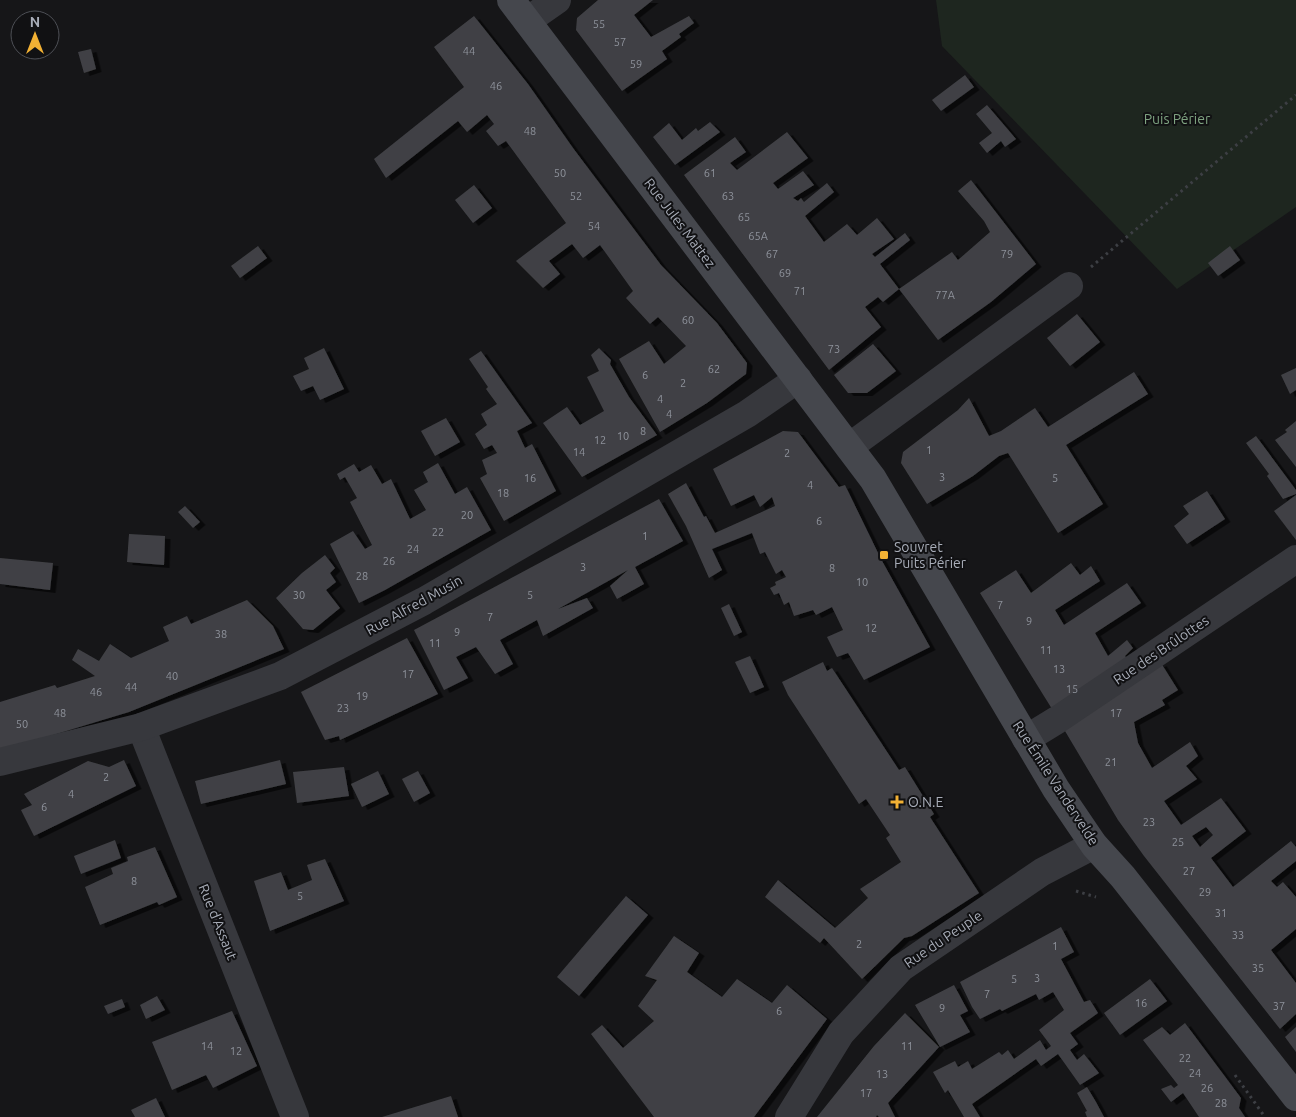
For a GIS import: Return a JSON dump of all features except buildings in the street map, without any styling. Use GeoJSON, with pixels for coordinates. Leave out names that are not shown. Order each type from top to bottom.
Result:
{"type":"FeatureCollection","features":[{"type":"Feature","properties":{"kind":"main road","name":"Rue Jules Mattez"},"geometry":{"type":"LineString","coordinates":[[519,10],[850,446]]}},
{"type":"Feature","properties":{"kind":"main road","name":"Rue Émile Vandervelde"},"geometry":{"type":"LineString","coordinates":[[850,446],[873,479],[1056,789],[1094,845],[1124,877],[1296,1097]]}},
{"type":"Feature","properties":{"kind":"street"},"geometry":{"type":"LineString","coordinates":[[519,10],[557,0]]}},
{"type":"Feature","properties":{"kind":"street"},"geometry":{"type":"LineString","coordinates":[[850,446],[1069,286]]}},
{"type":"Feature","properties":{"kind":"street","name":"Rue Alfred Musin"},"geometry":{"type":"LineString","coordinates":[[0,762],[141,727],[280,676],[424,601],[748,414],[798,379]]}},
{"type":"Feature","properties":{"kind":"street","name":"Rue des Brûlottes"},"geometry":{"type":"LineString","coordinates":[[1026,739],[1296,559]]}},
{"type":"Feature","properties":{"kind":"street","name":"Rue d'Assaut"},"geometry":{"type":"LineString","coordinates":[[141,727],[295,1117]]}},
{"type":"Feature","properties":{"kind":"street","name":"Rue du Peuple"},"geometry":{"type":"LineString","coordinates":[[789,1117],[842,1033],[901,968],[1042,872],[1094,845]]}},
{"type":"Feature","properties":{"kind":"path"},"geometry":{"type":"LineString","coordinates":[[1069,286],[1296,95]]}},
{"type":"Feature","properties":{"kind":"path"},"geometry":{"type":"LineString","coordinates":[[1070,889],[1095,896],[1102,902]]}},
{"type":"Feature","properties":{"kind":"path"},"geometry":{"type":"LineString","coordinates":[[1231,1069],[1265,1117]]}},
{"type":"Feature","properties":{"kind":"green space","name":"Puis Périer"},"geometry":{"type":"Polygon","coordinates":[[[936,0],[1296,0],[1296,207],[1177,289],[942,46],[936,0]]]}},
{"type":"Feature","properties":{"kind":"place","name":"Souvret Puits Périer"},"geometry":{"type":"Point","coordinates":[884,555]}},
{"type":"Feature","properties":{"kind":"place","name":"O.N.E"},"geometry":{"type":"Point","coordinates":[897,802]}}]}
